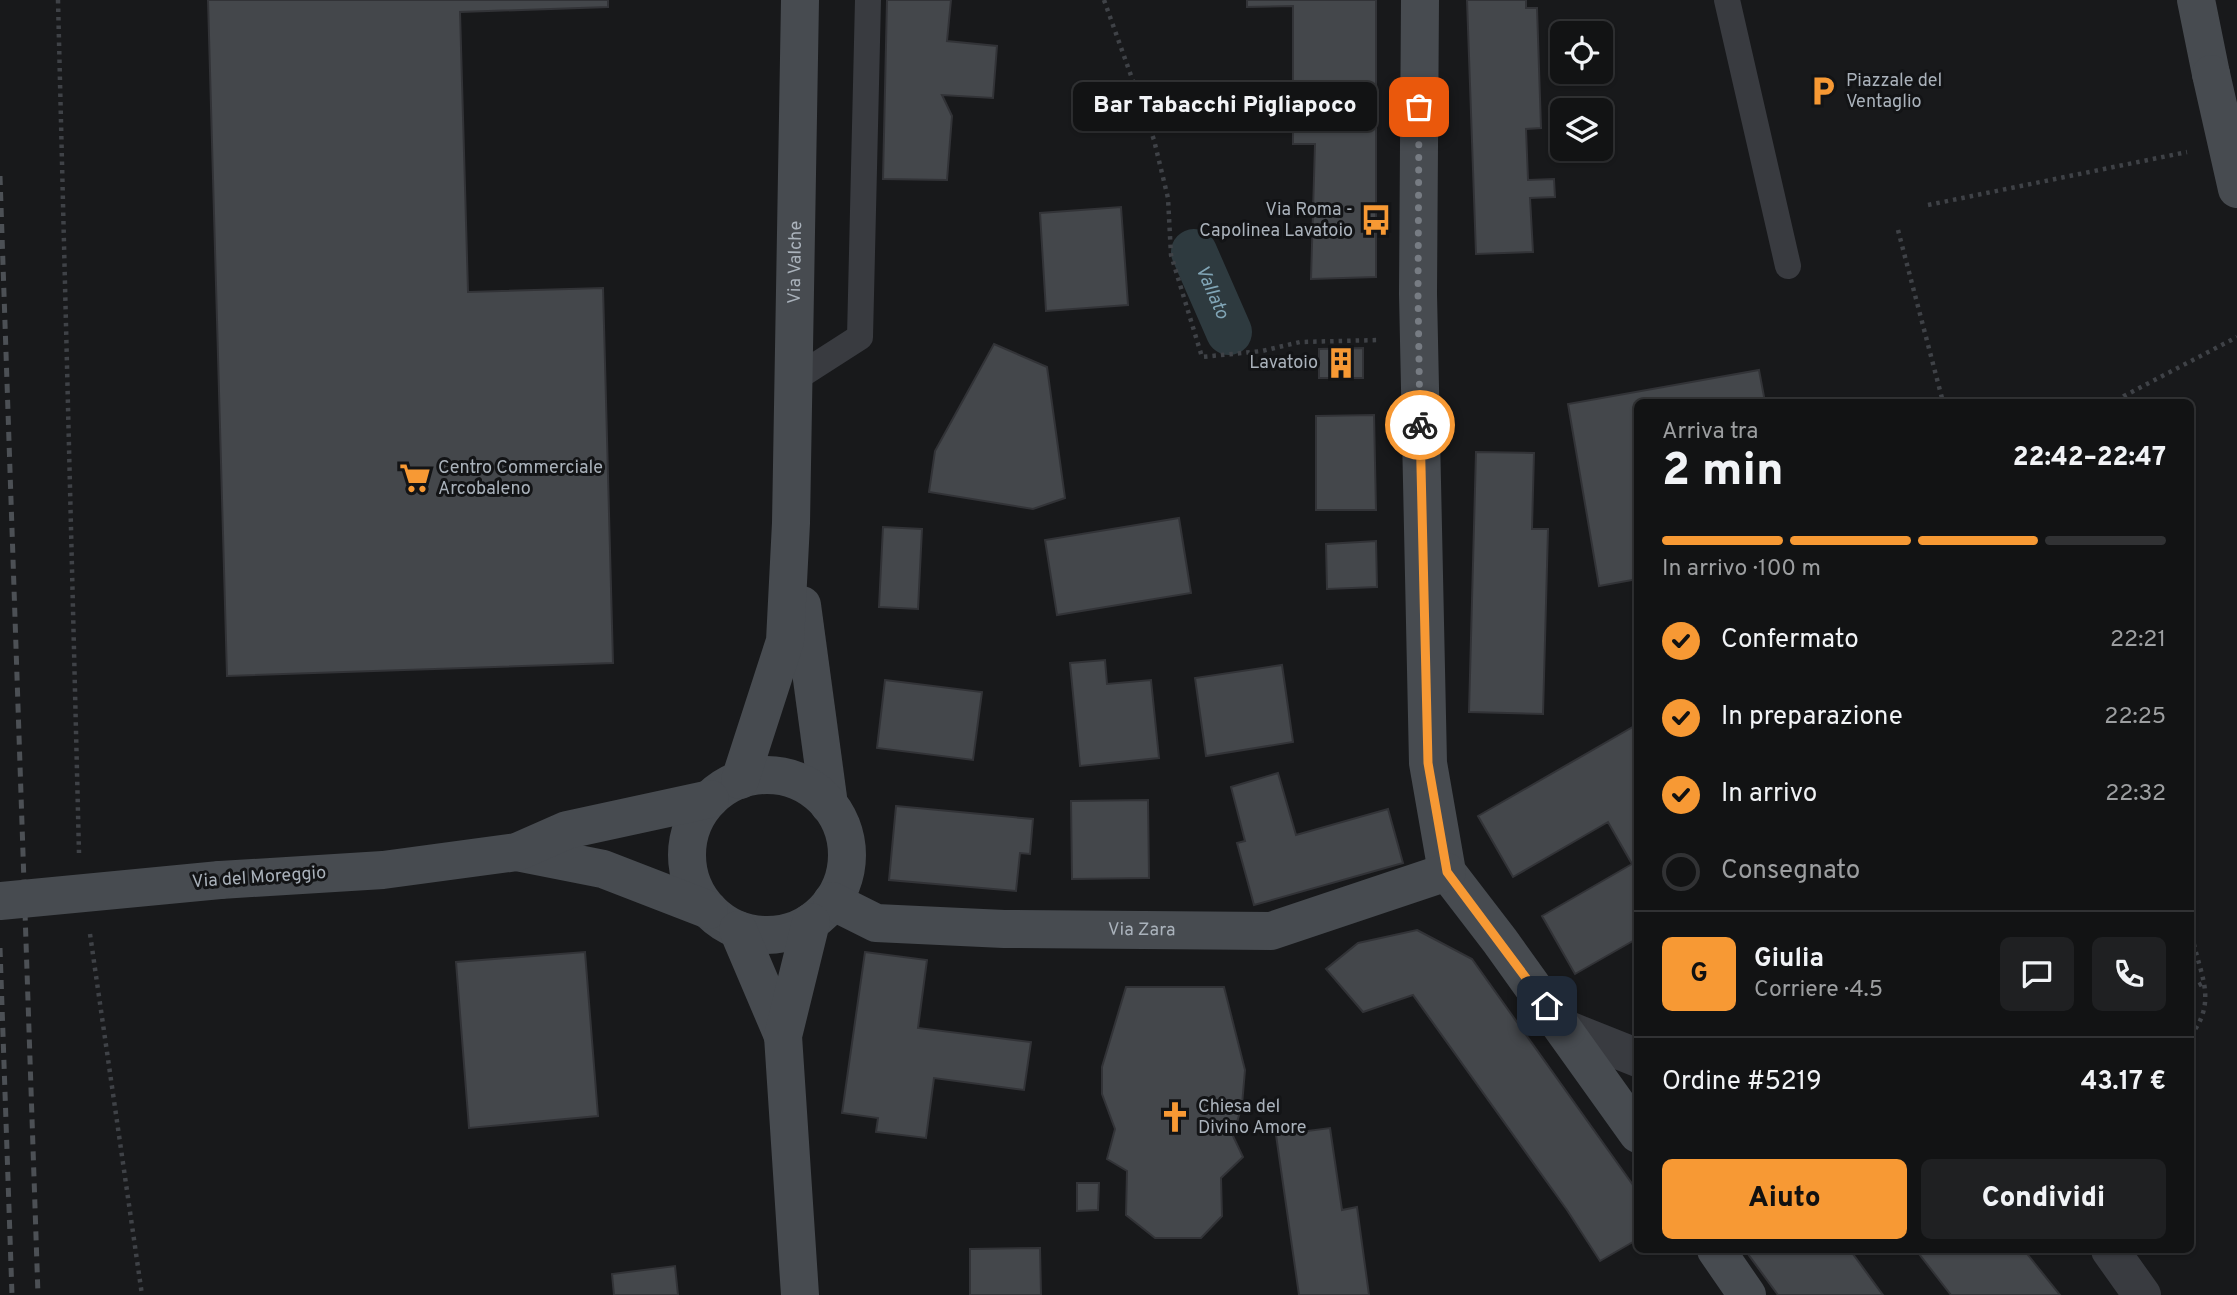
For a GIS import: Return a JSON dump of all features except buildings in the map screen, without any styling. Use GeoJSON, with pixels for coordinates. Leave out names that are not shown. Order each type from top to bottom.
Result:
{"type":"FeatureCollection","features":[{"type":"Feature","properties":{"kind":"main road","name":"Via Valche"},"geometry":{"type":"LineString","coordinates":[[725,789],[785,641],[791,523],[800,0]]}},
{"type":"Feature","properties":{"kind":"main road"},"geometry":{"type":"LineString","coordinates":[[1420,0],[1419,339],[1428,763],[1447,872],[1500,941],[1634,1128]]}},
{"type":"Feature","properties":{"kind":"main road"},"geometry":{"type":"LineString","coordinates":[[2196,0],[2237,189]]}},
{"type":"Feature","properties":{"kind":"main road","name":"Via Valche"},"geometry":{"type":"LineString","coordinates":[[791,523],[829,805]]}},
{"type":"Feature","properties":{"kind":"main road"},"geometry":{"type":"LineString","coordinates":[[783,1036],[724,920],[697,893],[689,873],[687,855],[689,838],[697,817],[725,789],[770,775],[786,778],[809,788],[829,805],[841,825],[847,849],[842,884],[822,911],[783,1036],[800,1295]]}},
{"type":"Feature","properties":{"kind":"main road","name":"Via del Moreggio"},"geometry":{"type":"LineString","coordinates":[[0,901],[220,880],[383,870],[517,852],[567,830],[725,789]]}},
{"type":"Feature","properties":{"kind":"main road","name":"Via del Moreggio"},"geometry":{"type":"LineString","coordinates":[[517,852],[603,869],[724,920]]}},
{"type":"Feature","properties":{"kind":"main road","name":"Via Zara"},"geometry":{"type":"LineString","coordinates":[[822,911],[876,923],[1004,929],[1271,931],[1447,872]]}},
{"type":"Feature","properties":{"kind":"main road"},"geometry":{"type":"LineString","coordinates":[[724,920],[756,934],[775,935],[794,930],[822,911]]}},
{"type":"Feature","properties":{"kind":"main road"},"geometry":{"type":"LineString","coordinates":[[1718,1253],[1747,1295]]}},
{"type":"Feature","properties":{"kind":"street"},"geometry":{"type":"LineString","coordinates":[[1563,1028],[1634,1056]]}},
{"type":"Feature","properties":{"kind":"street"},"geometry":{"type":"LineString","coordinates":[[2112,1253],[2142,1295]]}},
{"type":"Feature","properties":{"kind":"lane"},"geometry":{"type":"LineString","coordinates":[[793,380],[860,337],[868,0]]}},
{"type":"Feature","properties":{"kind":"lane"},"geometry":{"type":"LineString","coordinates":[[1727,0],[1788,266]]}},
{"type":"Feature","properties":{"kind":"path"},"geometry":{"type":"LineString","coordinates":[[58,0],[80,864]]}},
{"type":"Feature","properties":{"kind":"path"},"geometry":{"type":"LineString","coordinates":[[1104,0],[1154,140],[1168,198],[1171,255],[1202,357],[1262,351],[1300,342],[1419,339]]}},
{"type":"Feature","properties":{"kind":"path"},"geometry":{"type":"LineString","coordinates":[[1928,205],[2197,150]]}},
{"type":"Feature","properties":{"kind":"path"},"geometry":{"type":"LineString","coordinates":[[1898,230],[1942,399]]}},
{"type":"Feature","properties":{"kind":"path"},"geometry":{"type":"LineString","coordinates":[[2120,399],[2237,337]]}},
{"type":"Feature","properties":{"kind":"path"},"geometry":{"type":"LineString","coordinates":[[90,931],[142,1295]]}},
{"type":"Feature","properties":{"kind":"path"},"geometry":{"type":"LineString","coordinates":[[2194,950],[2205,982],[2207,1004],[2194,1029]]}},
{"type":"Feature","properties":{"kind":"path"},"geometry":{"type":"LineString","coordinates":[[2194,988],[2205,982]]}},
{"type":"Feature","properties":{"kind":"waterway","name":"Vallato"},"geometry":{"type":"LineString","coordinates":[[1194,252],[1229,332]]}},
{"type":"Feature","properties":{"kind":"railway"},"geometry":{"type":"LineString","coordinates":[[0,176],[38,1295]]}},
{"type":"Feature","properties":{"kind":"railway"},"geometry":{"type":"LineString","coordinates":[[0,948],[12,1295]]}},
{"type":"Feature","properties":{"kind":"way so far"},"geometry":{"type":"LineString","coordinates":[[1419,107],[1420,425]]}},
{"type":"Feature","properties":{"kind":"place","name":"Piazzale del Ventaglio"},"geometry":{"type":"Point","coordinates":[1823,91]}},
{"type":"Feature","properties":{"kind":"place","name":"Bar Tabacchi Pigliapoco"},"geometry":{"type":"Point","coordinates":[1419,107]}},
{"type":"Feature","properties":{"kind":"place","name":"Via Roma - Capolinea Lavatoio"},"geometry":{"type":"Point","coordinates":[1376,220]}},
{"type":"Feature","properties":{"kind":"place","name":"Lavatoio"},"geometry":{"type":"Point","coordinates":[1341,363]}},
{"type":"Feature","properties":{"kind":"place","name":"Centro Commerciale Arcobaleno"},"geometry":{"type":"Point","coordinates":[415,478]}},
{"type":"Feature","properties":{"kind":"place","name":"Chiesa del Divino Amore"},"geometry":{"type":"Point","coordinates":[1175,1117]}},
{"type":"Feature","properties":{"kind":"route"},"geometry":{"type":"LineString","coordinates":[[1420,425],[1428,763],[1447,872],[1547,1006]]}}]}
